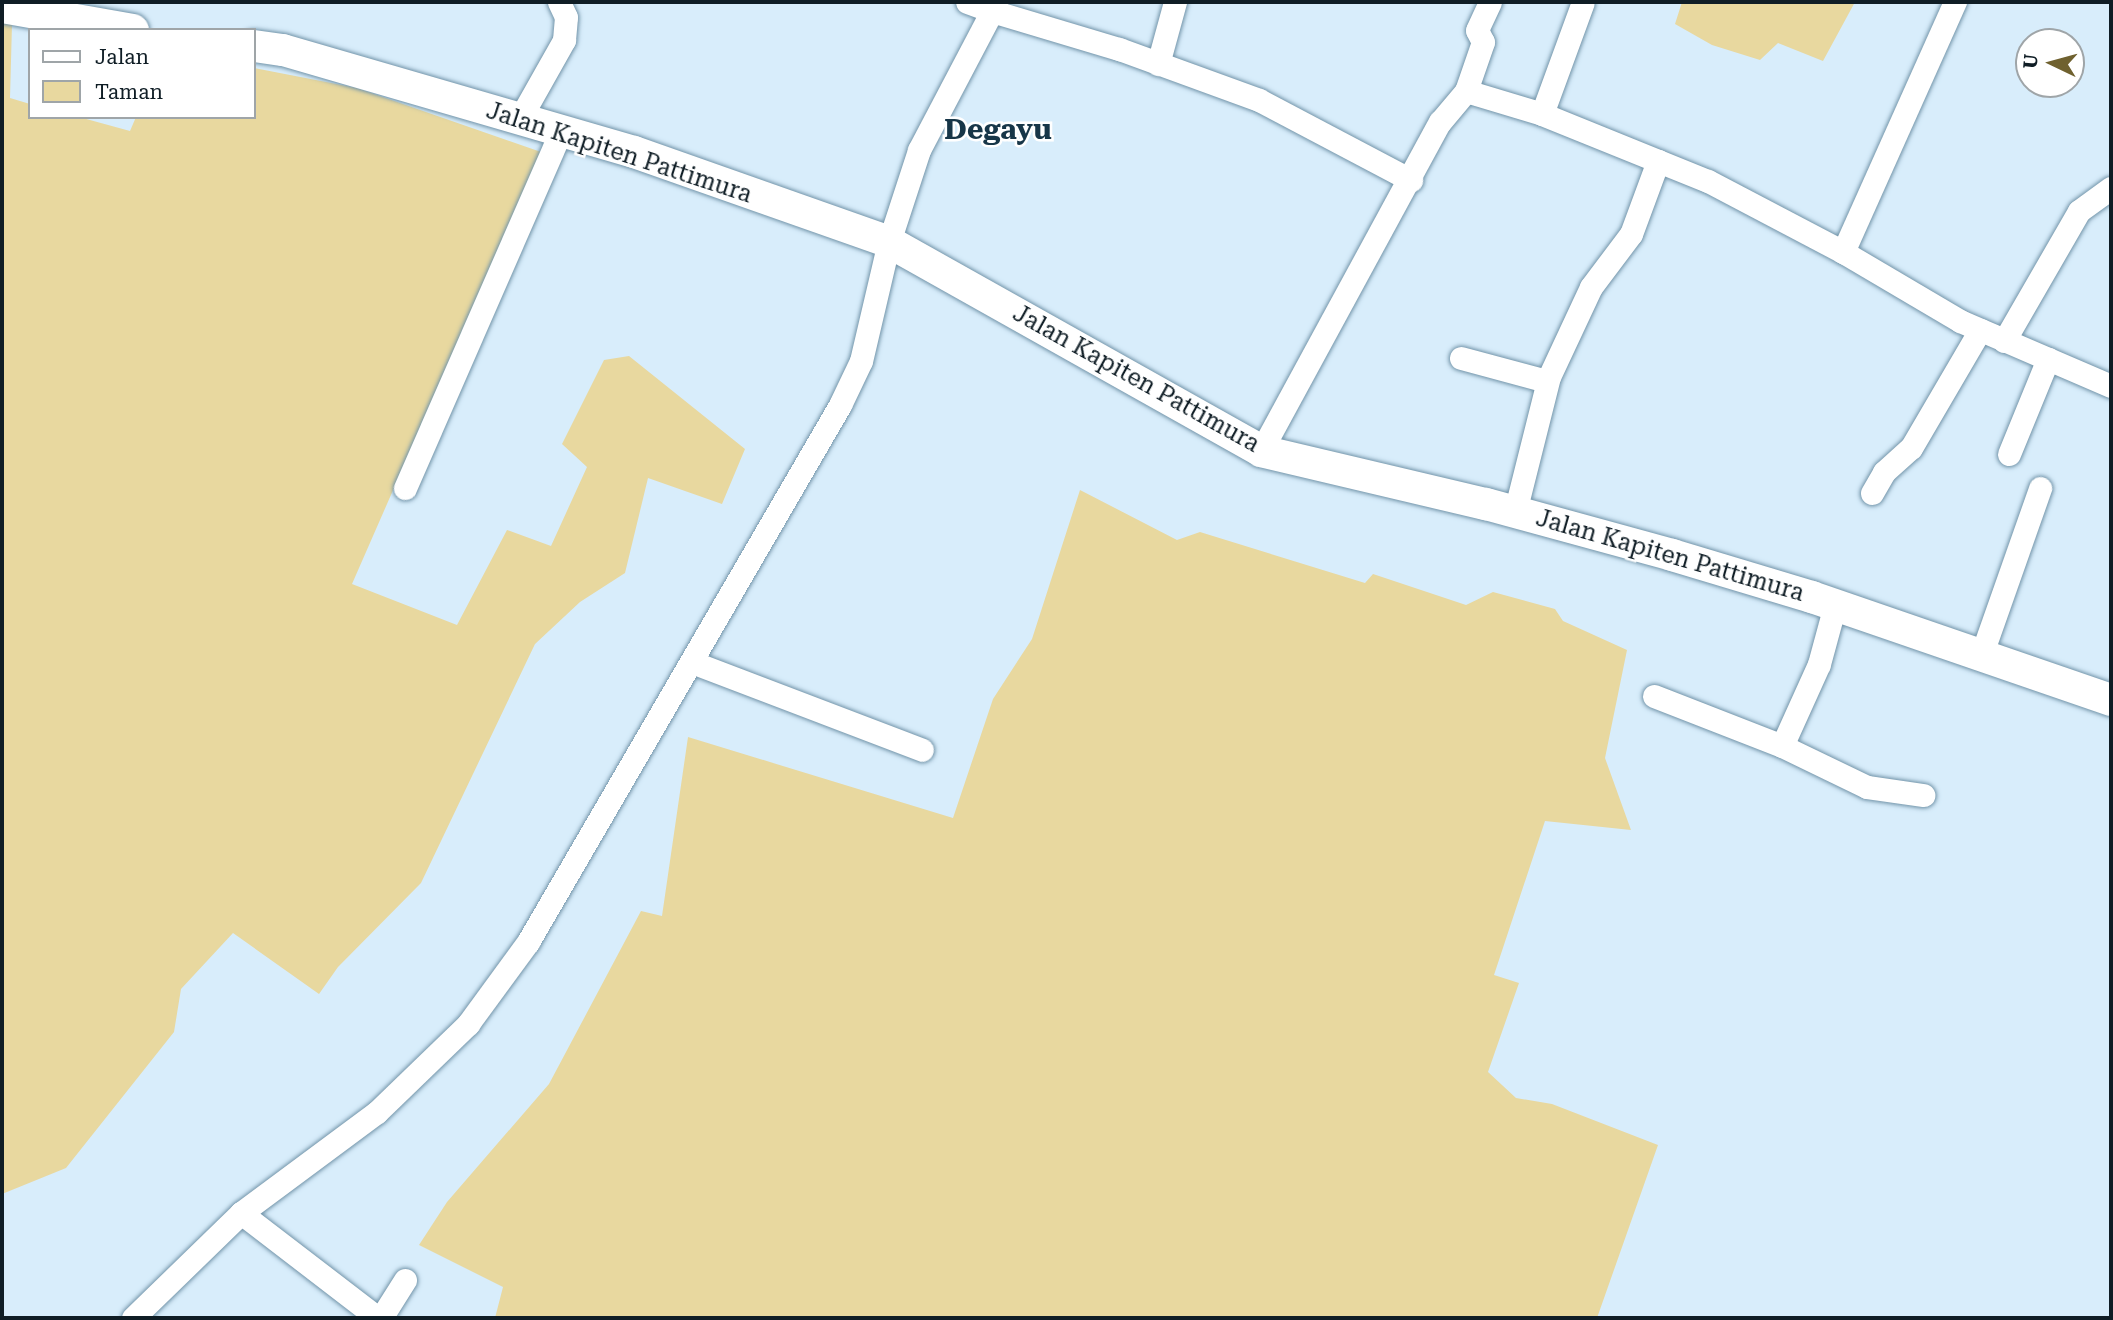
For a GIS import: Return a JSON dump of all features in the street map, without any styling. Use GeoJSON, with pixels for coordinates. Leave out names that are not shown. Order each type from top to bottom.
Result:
{"type":"FeatureCollection","features":[{"type":"Feature","properties":{"kind":"street"},"geometry":{"type":"LineString","coordinates":[[967,2],[994,6],[1259,100],[1410,180]]}},
{"type":"Feature","properties":{"kind":"street"},"geometry":{"type":"LineString","coordinates":[[1158,64],[1175,2]]}},
{"type":"Feature","properties":{"kind":"street"},"geometry":{"type":"LineString","coordinates":[[1261,452],[1448,110],[1466,91],[1483,42],[1478,27],[1490,2]]}},
{"type":"Feature","properties":{"kind":"street"},"geometry":{"type":"LineString","coordinates":[[1542,114],[1583,2]]}},
{"type":"Feature","properties":{"kind":"street"},"geometry":{"type":"LineString","coordinates":[[1843,252],[1955,2]]}},
{"type":"Feature","properties":{"kind":"street"},"geometry":{"type":"LineString","coordinates":[[133,1318],[241,1213],[377,1112],[468,1024],[528,942],[845,394],[861,361],[890,242],[919,150],[994,6]]}},
{"type":"Feature","properties":{"kind":"street"},"geometry":{"type":"LineString","coordinates":[[2,7],[122,28]]}},
{"type":"Feature","properties":{"kind":"street"},"geometry":{"type":"LineString","coordinates":[[519,120],[546,79],[564,18]]}},
{"type":"Feature","properties":{"kind":"street","name":"Jalan Kapiten Pattimura"},"geometry":{"type":"LineString","coordinates":[[256,46],[283,50],[561,131],[890,242],[1261,452],[1515,512],[1835,605],[2111,700]]}},
{"type":"Feature","properties":{"kind":"street"},"geometry":{"type":"LineString","coordinates":[[1466,91],[1542,114],[1708,181],[1843,252],[1980,330],[2111,386]]}},
{"type":"Feature","properties":{"kind":"street"},"geometry":{"type":"LineString","coordinates":[[405,488],[561,131]]}},
{"type":"Feature","properties":{"kind":"street"},"geometry":{"type":"LineString","coordinates":[[1515,512],[1547,381],[1591,287],[1631,234],[1658,161]]}},
{"type":"Feature","properties":{"kind":"street"},"geometry":{"type":"LineString","coordinates":[[2004,341],[2079,211],[2111,188]]}},
{"type":"Feature","properties":{"kind":"street"},"geometry":{"type":"LineString","coordinates":[[1872,494],[1884,472],[1912,448],[1980,330]]}},
{"type":"Feature","properties":{"kind":"street"},"geometry":{"type":"LineString","coordinates":[[1461,358],[1547,381]]}},
{"type":"Feature","properties":{"kind":"street"},"geometry":{"type":"LineString","coordinates":[[2008,454],[2048,359]]}},
{"type":"Feature","properties":{"kind":"street"},"geometry":{"type":"LineString","coordinates":[[1981,656],[2040,488]]}},
{"type":"Feature","properties":{"kind":"street"},"geometry":{"type":"LineString","coordinates":[[1782,746],[1819,664],[1835,605]]}},
{"type":"Feature","properties":{"kind":"street"},"geometry":{"type":"LineString","coordinates":[[692,662],[922,750]]}},
{"type":"Feature","properties":{"kind":"street"},"geometry":{"type":"LineString","coordinates":[[1654,696],[1782,746],[1867,787],[1923,795]]}},
{"type":"Feature","properties":{"kind":"street"},"geometry":{"type":"LineString","coordinates":[[241,1213],[380,1318],[405,1280]]}},
{"type":"Feature","properties":{"kind":"green space"},"geometry":{"type":"Polygon","coordinates":[[[1682,2],[1855,2],[1823,61],[1778,43],[1760,60],[1712,45],[1675,24],[1682,2]]]}},
{"type":"Feature","properties":{"kind":"green space"},"geometry":{"type":"Polygon","coordinates":[[[2,22],[12,24],[10,98],[28,103],[28,119],[86,119],[130,131],[135,119],[256,119],[256,68],[357,88],[541,152],[352,584],[457,625],[507,530],[551,546],[587,467],[562,444],[604,360],[629,356],[745,449],[722,504],[648,478],[625,573],[580,602],[535,644],[421,883],[338,967],[319,994],[233,933],[181,989],[174,1032],[66,1168],[2,1194],[2,22]]]}},
{"type":"Feature","properties":{"kind":"green space"},"geometry":{"type":"Polygon","coordinates":[[[1080,490],[1177,540],[1200,532],[1365,583],[1373,574],[1466,605],[1493,592],[1555,609],[1563,621],[1627,650],[1605,758],[1631,830],[1545,821],[1494,975],[1519,983],[1488,1072],[1516,1098],[1552,1104],[1658,1145],[1597,1318],[495,1318],[503,1287],[419,1245],[447,1202],[549,1084],[641,911],[662,916],[688,737],[953,818],[993,699],[1032,639],[1080,490]]]}},
{"type":"Feature","properties":{"kind":"district","name":"Degayu"},"geometry":{"type":"Point","coordinates":[998,130]}}]}
